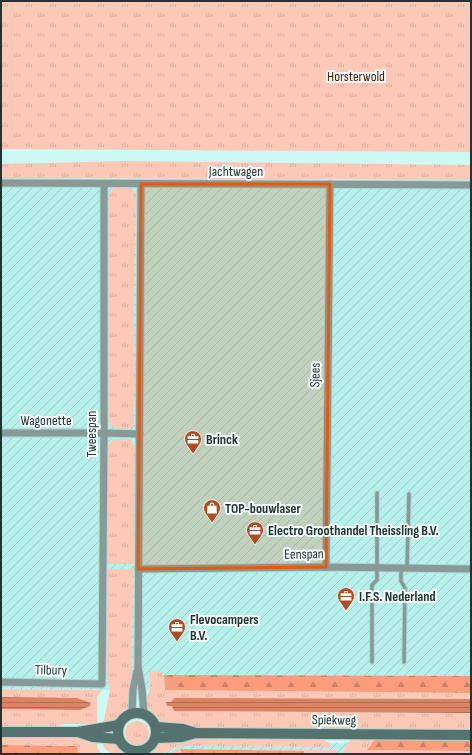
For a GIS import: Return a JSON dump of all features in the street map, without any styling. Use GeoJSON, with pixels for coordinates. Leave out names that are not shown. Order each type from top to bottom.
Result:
{"type":"FeatureCollection","features":[{"type":"Feature","properties":{"kind":"main road"},"geometry":{"type":"LineString","coordinates":[[132,714],[144,714],[149,717],[156,727],[156,738],[153,744],[142,753],[131,752],[119,740],[119,725],[127,716],[132,714]]}},
{"type":"Feature","properties":{"kind":"main road"},"geometry":{"type":"LineString","coordinates":[[1,732],[78,732],[119,725]]}},
{"type":"Feature","properties":{"kind":"main road","name":"Spiekweg"},"geometry":{"type":"LineString","coordinates":[[156,727],[183,728],[196,733]]}},
{"type":"Feature","properties":{"kind":"main road"},"geometry":{"type":"LineString","coordinates":[[78,732],[92,736],[119,740]]}},
{"type":"Feature","properties":{"kind":"main road","name":"Spiekweg"},"geometry":{"type":"LineString","coordinates":[[156,738],[182,737],[196,733],[471,735]]}},
{"type":"Feature","properties":{"kind":"street","name":"Jachtwagen"},"geometry":{"type":"LineString","coordinates":[[1,183],[471,185]]}},
{"type":"Feature","properties":{"kind":"street","name":"Tweespan"},"geometry":{"type":"LineString","coordinates":[[102,684],[104,184]]}},
{"type":"Feature","properties":{"kind":"street"},"geometry":{"type":"LineString","coordinates":[[141,184],[138,667],[144,714]]}},
{"type":"Feature","properties":{"kind":"street","name":"Sjees"},"geometry":{"type":"LineString","coordinates":[[326,567],[330,184]]}},
{"type":"Feature","properties":{"kind":"street","name":"Wagonette"},"geometry":{"type":"LineString","coordinates":[[1,433],[140,434]]}},
{"type":"Feature","properties":{"kind":"street","name":"Eenspan"},"geometry":{"type":"LineString","coordinates":[[138,569],[326,567],[471,569]]}},
{"type":"Feature","properties":{"kind":"street"},"geometry":{"type":"LineString","coordinates":[[132,714],[133,689],[138,667]]}},
{"type":"Feature","properties":{"kind":"street","name":"Tilbury"},"geometry":{"type":"LineString","coordinates":[[1,682],[102,684]]}},
{"type":"Feature","properties":{"kind":"lane"},"geometry":{"type":"LineString","coordinates":[[372,662],[372,584],[377,580],[377,493]]}},
{"type":"Feature","properties":{"kind":"lane"},"geometry":{"type":"LineString","coordinates":[[404,662],[405,588],[400,581],[404,568],[409,494]]}},
{"type":"Feature","properties":{"kind":"highlighted area"},"geometry":{"type":"Polygon","coordinates":[[[141,184],[330,184],[326,567],[138,569],[141,184]]]}},
{"type":"Feature","properties":{"kind":"shaded area"},"geometry":{"type":"Polygon","coordinates":[[[1,178],[471,181],[471,693],[165,690],[163,672],[149,672],[150,690],[1,689],[1,178]]]}},
{"type":"Feature","properties":{"kind":"shaded area"},"geometry":{"type":"Polygon","coordinates":[[[1,697],[77,698],[91,703],[90,706],[80,710],[1,709],[1,697]]]}},
{"type":"Feature","properties":{"kind":"shaded area"},"geometry":{"type":"Polygon","coordinates":[[[174,698],[471,699],[471,713],[174,711],[172,706],[167,706],[166,702],[171,702],[174,698]]]}},
{"type":"Feature","properties":{"kind":"shaded area"},"geometry":{"type":"Polygon","coordinates":[[[363,743],[471,745],[471,754],[154,754],[169,744],[363,743]]]}},
{"type":"Feature","properties":{"kind":"green space","name":"Horsterwold"},"geometry":{"type":"Polygon","coordinates":[[[1,1],[471,1],[471,152],[1,149],[1,1]]]}},
{"type":"Feature","properties":{"kind":"green space"},"geometry":{"type":"Polygon","coordinates":[[[124,161],[471,165],[471,180],[1,178],[1,164],[124,161]]]}},
{"type":"Feature","properties":{"kind":"green space"},"geometry":{"type":"Polygon","coordinates":[[[115,187],[130,188],[136,196],[134,421],[133,427],[125,429],[110,425],[108,415],[108,198],[111,191],[115,187]]]}},
{"type":"Feature","properties":{"kind":"green space"},"geometry":{"type":"Polygon","coordinates":[[[113,439],[131,439],[135,450],[134,564],[106,564],[108,445],[113,439]]]}},
{"type":"Feature","properties":{"kind":"green space"},"geometry":{"type":"Polygon","coordinates":[[[107,569],[133,569],[132,666],[135,690],[130,705],[125,713],[116,721],[103,725],[110,690],[106,673],[107,569]]]}},
{"type":"Feature","properties":{"kind":"green space"},"geometry":{"type":"Polygon","coordinates":[[[149,671],[163,672],[165,690],[471,693],[471,699],[174,698],[171,702],[167,702],[172,706],[174,711],[471,713],[471,731],[253,730],[168,726],[153,716],[146,704],[145,699],[150,690],[149,671]]]}},
{"type":"Feature","properties":{"kind":"green space"},"geometry":{"type":"Polygon","coordinates":[[[164,675],[471,676],[471,693],[165,690],[164,675]]]}},
{"type":"Feature","properties":{"kind":"green space"},"geometry":{"type":"Polygon","coordinates":[[[1,689],[102,690],[97,697],[97,724],[67,724],[44,728],[1,727],[1,709],[80,710],[91,703],[77,698],[1,697],[1,689]]]}},
{"type":"Feature","properties":{"kind":"green space"},"geometry":{"type":"Polygon","coordinates":[[[137,721],[146,724],[149,733],[146,742],[137,745],[128,742],[125,733],[128,724],[137,721]]]}},
{"type":"Feature","properties":{"kind":"green space"},"geometry":{"type":"Polygon","coordinates":[[[16,736],[96,739],[98,749],[102,754],[78,754],[77,746],[1,745],[1,738],[16,736]]]}},
{"type":"Feature","properties":{"kind":"green space"},"geometry":{"type":"Polygon","coordinates":[[[245,736],[320,739],[330,744],[331,747],[182,746],[170,749],[163,754],[148,754],[158,744],[166,741],[245,736]]]}},
{"type":"Feature","properties":{"kind":"green space"},"geometry":{"type":"Polygon","coordinates":[[[352,739],[375,739],[367,750],[471,751],[471,754],[343,754],[346,745],[352,739]]]}},
{"type":"Feature","properties":{"kind":"green space"},"geometry":{"type":"Polygon","coordinates":[[[375,739],[471,740],[471,751],[367,750],[375,739]]]}},
{"type":"Feature","properties":{"kind":"green space"},"geometry":{"type":"Polygon","coordinates":[[[103,740],[117,744],[126,754],[111,754],[104,748],[103,740]]]}},
{"type":"Feature","properties":{"kind":"green space"},"geometry":{"type":"Polygon","coordinates":[[[1,745],[77,746],[78,754],[1,753],[1,745]]]}},
{"type":"Feature","properties":{"kind":"green space"},"geometry":{"type":"Polygon","coordinates":[[[181,749],[181,754],[169,754],[174,750],[181,749]]]}},
{"type":"Feature","properties":{"kind":"green space"},"geometry":{"type":"Polygon","coordinates":[[[181,749],[304,751],[304,754],[181,754],[181,749]]]}},
{"type":"Feature","properties":{"kind":"green space"},"geometry":{"type":"Polygon","coordinates":[[[184,749],[337,750],[337,754],[304,754],[304,751],[184,749]]]}},
{"type":"Feature","properties":{"kind":"place","name":"Brinck"},"geometry":{"type":"Point","coordinates":[193,454]}},
{"type":"Feature","properties":{"kind":"place","name":"TOP-bouwlaser"},"geometry":{"type":"Point","coordinates":[212,523]}},
{"type":"Feature","properties":{"kind":"place","name":"Electro Groothandel Theissling B.V."},"geometry":{"type":"Point","coordinates":[255,545]}},
{"type":"Feature","properties":{"kind":"place","name":"I.F.S. Nederland"},"geometry":{"type":"Point","coordinates":[346,611]}},
{"type":"Feature","properties":{"kind":"place","name":"Flevocampers B.V."},"geometry":{"type":"Point","coordinates":[177,642]}}]}
